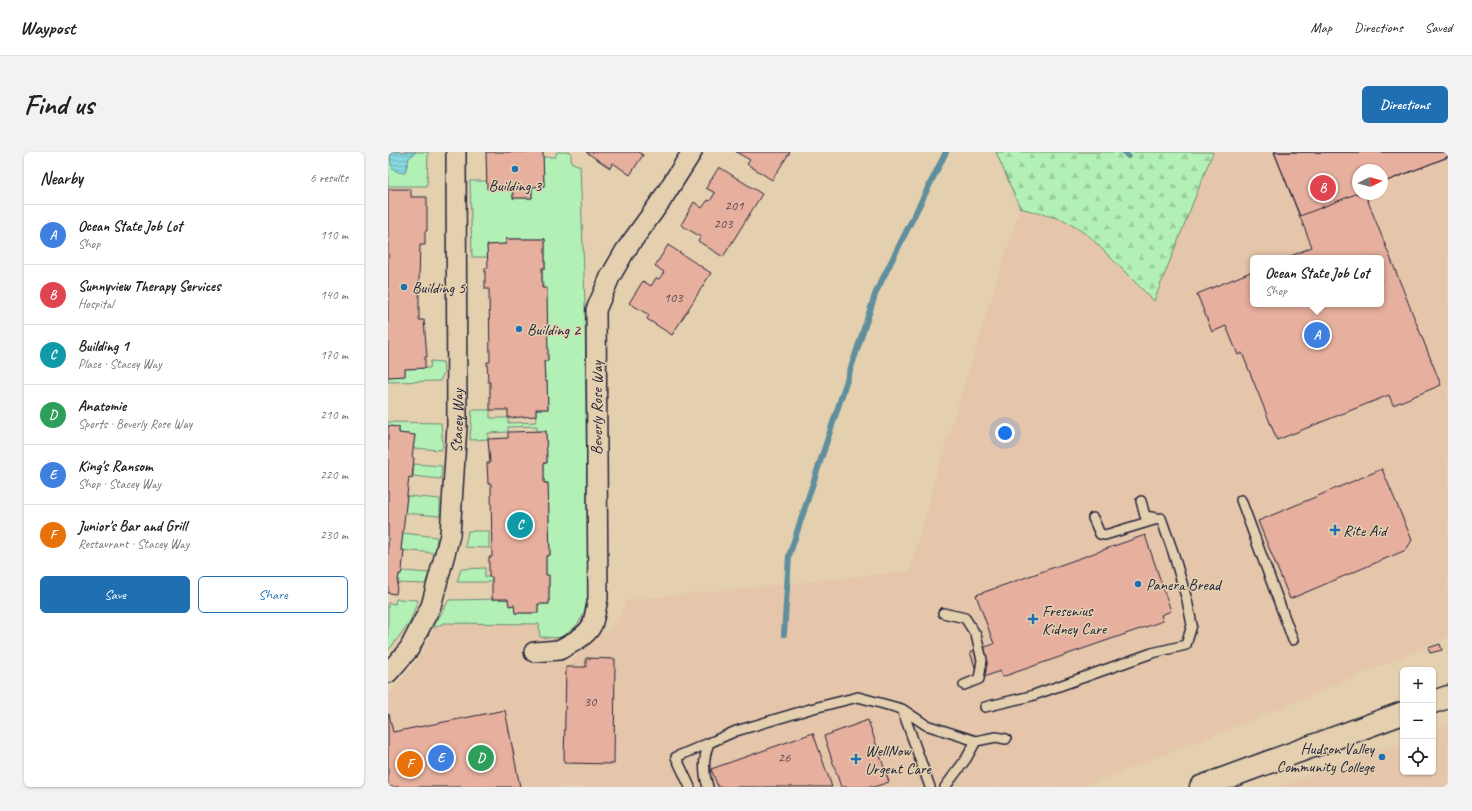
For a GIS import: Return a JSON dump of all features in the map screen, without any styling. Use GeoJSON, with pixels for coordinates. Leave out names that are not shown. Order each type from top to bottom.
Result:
{"type":"FeatureCollection","features":[{"type":"Feature","properties":{"kind":"main road"},"geometry":{"type":"LineString","coordinates":[[1436,701],[1448,697]]}},
{"type":"Feature","properties":{"kind":"main road"},"geometry":{"type":"LineString","coordinates":[[1201,787],[1400,714]]}},
{"type":"Feature","properties":{"kind":"street","name":"Stacey Way"},"geometry":{"type":"LineString","coordinates":[[388,673],[409,649],[431,606],[450,535],[458,426],[456,152]]}},
{"type":"Feature","properties":{"kind":"street","name":"Beverly Rose Way"},"geometry":{"type":"LineString","coordinates":[[534,652],[559,650],[578,641],[592,626],[598,599],[596,310],[610,277],[625,251],[661,201],[692,152]]}},
{"type":"Feature","properties":{"kind":"lane"},"geometry":{"type":"LineString","coordinates":[[1241,500],[1293,640]]}},
{"type":"Feature","properties":{"kind":"lane"},"geometry":{"type":"LineString","coordinates":[[1141,501],[1145,516],[1161,518]]}},
{"type":"Feature","properties":{"kind":"lane"},"geometry":{"type":"LineString","coordinates":[[1093,518],[1100,534],[1105,535],[1161,518]]}},
{"type":"Feature","properties":{"kind":"lane"},"geometry":{"type":"LineString","coordinates":[[985,707],[1031,696],[1152,653],[1186,646],[1192,625],[1187,600],[1161,518]]}},
{"type":"Feature","properties":{"kind":"lane"},"geometry":{"type":"LineString","coordinates":[[943,613],[965,618],[976,635],[982,660],[979,679],[964,685]]}},
{"type":"Feature","properties":{"kind":"lane"},"geometry":{"type":"LineString","coordinates":[[690,787],[676,757],[743,729],[810,709],[858,697],[902,709],[926,725],[976,741],[996,737],[1006,739]]}},
{"type":"Feature","properties":{"kind":"lane"},"geometry":{"type":"LineString","coordinates":[[902,709],[930,787]]}},
{"type":"Feature","properties":{"kind":"lane"},"geometry":{"type":"LineString","coordinates":[[945,787],[966,759],[976,741]]}},
{"type":"Feature","properties":{"kind":"lane"},"geometry":{"type":"LineString","coordinates":[[708,743],[703,767],[708,787]]}},
{"type":"Feature","properties":{"kind":"shaded area"},"geometry":{"type":"Polygon","coordinates":[[[1213,152],[1448,152],[1448,638],[1258,718],[1083,787],[388,787],[388,697],[423,652],[433,628],[442,623],[539,626],[541,637],[563,638],[566,667],[592,638],[615,625],[627,600],[909,571],[926,516],[935,477],[1020,208],[1064,220],[1089,236],[1154,301],[1213,152]]]}},
{"type":"Feature","properties":{"kind":"shaded area","name":"Hudson Valley Community College"},"geometry":{"type":"Polygon","coordinates":[[[1448,725],[1448,787],[1276,787],[1400,743],[1400,775],[1436,775],[1436,730],[1448,725]]]}},
{"type":"Feature","properties":{"kind":"green space"},"geometry":{"type":"Polygon","coordinates":[[[388,152],[428,152],[427,186],[388,186],[388,152]]]}},
{"type":"Feature","properties":{"kind":"green space"},"geometry":{"type":"Polygon","coordinates":[[[557,152],[571,152],[571,162],[580,166],[585,303],[588,595],[585,610],[578,624],[563,638],[540,637],[539,624],[444,623],[433,628],[449,600],[508,599],[509,605],[514,605],[515,613],[538,613],[538,604],[549,604],[549,576],[546,575],[546,556],[550,555],[548,483],[544,483],[544,463],[547,463],[546,431],[537,431],[537,426],[508,427],[508,432],[488,433],[488,439],[470,440],[472,410],[490,410],[490,418],[508,418],[508,423],[536,422],[536,409],[548,409],[547,381],[545,381],[544,361],[548,361],[548,349],[542,268],[545,268],[545,239],[506,239],[506,244],[487,245],[488,257],[472,257],[470,181],[487,181],[488,188],[513,187],[513,198],[532,198],[532,187],[544,186],[543,157],[555,157],[557,152]]]}},
{"type":"Feature","properties":{"kind":"green space"},"geometry":{"type":"Polygon","coordinates":[[[996,152],[1213,152],[1154,301],[1089,236],[1064,220],[1020,208],[996,152]]]}},
{"type":"Feature","properties":{"kind":"green space"},"geometry":{"type":"Polygon","coordinates":[[[431,361],[443,362],[444,372],[440,381],[388,382],[388,377],[405,376],[405,369],[430,368],[431,361]]]}},
{"type":"Feature","properties":{"kind":"green space"},"geometry":{"type":"Polygon","coordinates":[[[388,422],[441,423],[443,446],[441,450],[413,448],[415,435],[399,433],[399,427],[388,426],[388,422]]]}},
{"type":"Feature","properties":{"kind":"green space"},"geometry":{"type":"Polygon","coordinates":[[[414,464],[442,466],[441,479],[413,476],[414,464]]]}},
{"type":"Feature","properties":{"kind":"green space"},"geometry":{"type":"Polygon","coordinates":[[[407,496],[440,499],[440,516],[405,513],[407,496]]]}},
{"type":"Feature","properties":{"kind":"green space"},"geometry":{"type":"Polygon","coordinates":[[[468,531],[489,531],[489,548],[465,547],[468,531]]]}},
{"type":"Feature","properties":{"kind":"green space"},"geometry":{"type":"Polygon","coordinates":[[[403,533],[437,537],[435,553],[401,550],[403,533]]]}},
{"type":"Feature","properties":{"kind":"green space"},"geometry":{"type":"Polygon","coordinates":[[[485,568],[485,577],[492,577],[492,582],[457,582],[461,569],[485,568]]]}},
{"type":"Feature","properties":{"kind":"green space"},"geometry":{"type":"Polygon","coordinates":[[[402,571],[429,573],[425,584],[398,583],[399,574],[401,574],[402,571]]]}},
{"type":"Feature","properties":{"kind":"green space"},"geometry":{"type":"Polygon","coordinates":[[[396,599],[418,600],[410,622],[388,651],[388,603],[395,604],[396,599]]]}},
{"type":"Feature","properties":{"kind":"water"},"geometry":{"type":"Polygon","coordinates":[[[391,152],[416,152],[409,158],[405,173],[400,173],[392,167],[391,152]]]}},
{"type":"Feature","properties":{"kind":"building","name":"Building 3"},"geometry":{"type":"Polygon","coordinates":[[[486,152],[543,152],[544,186],[532,187],[532,198],[513,198],[513,187],[487,189],[486,152]]]}},
{"type":"Feature","properties":{"kind":"building"},"geometry":{"type":"Polygon","coordinates":[[[586,152],[639,152],[643,155],[630,175],[613,163],[610,168],[586,152]]]}},
{"type":"Feature","properties":{"kind":"building"},"geometry":{"type":"Polygon","coordinates":[[[736,152],[790,152],[772,180],[747,164],[750,160],[736,152]]]}},
{"type":"Feature","properties":{"kind":"building"},"geometry":{"type":"Polygon","coordinates":[[[1274,152],[1448,152],[1448,157],[1388,181],[1388,164],[1352,164],[1352,200],[1367,200],[1441,385],[1393,405],[1389,395],[1277,440],[1242,353],[1238,355],[1226,326],[1212,332],[1197,294],[1250,272],[1250,307],[1384,307],[1384,255],[1293,255],[1312,247],[1274,152]]]}},
{"type":"Feature","properties":{"kind":"building"},"geometry":{"type":"Polygon","coordinates":[[[1274,152],[1448,152],[1448,157],[1388,181],[1388,164],[1352,164],[1352,195],[1300,216],[1274,152]]]}},
{"type":"Feature","properties":{"kind":"building"},"geometry":{"type":"Polygon","coordinates":[[[719,167],[762,194],[723,257],[698,241],[701,237],[681,225],[694,202],[702,208],[708,200],[710,201],[715,193],[706,188],[719,167]]]}},
{"type":"Feature","properties":{"kind":"building","name":"Building 5"},"geometry":{"type":"Polygon","coordinates":[[[388,189],[411,189],[411,197],[427,197],[427,231],[425,231],[425,245],[420,245],[419,320],[424,320],[427,357],[425,357],[425,368],[405,369],[405,376],[388,377],[388,189]]]}},
{"type":"Feature","properties":{"kind":"building","name":"Building 2"},"geometry":{"type":"Polygon","coordinates":[[[506,239],[545,239],[545,268],[542,268],[542,288],[547,288],[548,361],[544,361],[545,381],[547,381],[548,409],[536,409],[536,416],[508,418],[508,410],[490,410],[490,382],[488,382],[487,362],[490,362],[489,289],[485,289],[485,268],[488,268],[487,245],[506,244],[506,239]]]}},
{"type":"Feature","properties":{"kind":"building"},"geometry":{"type":"Polygon","coordinates":[[[668,245],[711,273],[672,335],[647,319],[649,315],[629,303],[643,281],[651,286],[656,278],[659,279],[664,272],[655,266],[668,245]]]}},
{"type":"Feature","properties":{"kind":"building"},"geometry":{"type":"Polygon","coordinates":[[[388,426],[399,427],[399,433],[415,435],[412,457],[414,458],[412,478],[409,477],[401,550],[404,550],[402,571],[401,574],[399,574],[396,594],[388,593],[388,426]]]}},
{"type":"Feature","properties":{"kind":"building"},"geometry":{"type":"Polygon","coordinates":[[[546,431],[547,463],[544,463],[544,483],[548,483],[550,555],[546,556],[546,575],[549,575],[549,604],[538,604],[538,613],[515,613],[514,605],[509,606],[508,599],[492,599],[492,577],[489,577],[489,557],[492,557],[491,484],[488,484],[487,463],[490,463],[488,439],[508,438],[508,432],[546,431]]]}},
{"type":"Feature","properties":{"kind":"building","name":"Rite Aid"},"geometry":{"type":"Polygon","coordinates":[[[1382,469],[1412,540],[1406,550],[1290,599],[1258,521],[1382,469]]]}},
{"type":"Feature","properties":{"kind":"building"},"geometry":{"type":"Polygon","coordinates":[[[1145,535],[1171,611],[1161,615],[1163,621],[1002,677],[1000,671],[979,679],[970,652],[994,644],[976,595],[1145,535]]]}},
{"type":"Feature","properties":{"kind":"building"},"geometry":{"type":"Polygon","coordinates":[[[1440,644],[1442,650],[1430,653],[1428,648],[1440,644]]]}},
{"type":"Feature","properties":{"kind":"building"},"geometry":{"type":"Polygon","coordinates":[[[586,658],[615,659],[614,764],[564,763],[566,667],[586,667],[586,658]]]}},
{"type":"Feature","properties":{"kind":"building"},"geometry":{"type":"Polygon","coordinates":[[[505,710],[520,787],[388,787],[389,714],[393,732],[505,710]]]}},
{"type":"Feature","properties":{"kind":"building","name":"WellNow Urgent Care"},"geometry":{"type":"Polygon","coordinates":[[[868,720],[889,782],[874,787],[841,787],[824,736],[868,720]]]}},
{"type":"Feature","properties":{"kind":"building"},"geometry":{"type":"Polygon","coordinates":[[[813,733],[832,787],[718,787],[711,769],[813,733]]]}},
{"type":"Feature","properties":{"kind":"waterway"},"geometry":{"type":"LineString","coordinates":[[784,634],[789,556],[876,292],[946,152]]}},
{"type":"Feature","properties":{"kind":"waterway"},"geometry":{"type":"LineString","coordinates":[[1124,152],[1128,156]]}},
{"type":"Feature","properties":{"kind":"place","name":"Building 3"},"geometry":{"type":"Point","coordinates":[515,169]}},
{"type":"Feature","properties":{"kind":"place","name":"Sunnyview Therapy Services"},"geometry":{"type":"Point","coordinates":[1323,188]}},
{"type":"Feature","properties":{"kind":"place","name":"Building 5"},"geometry":{"type":"Point","coordinates":[404,287]}},
{"type":"Feature","properties":{"kind":"place","name":"Building 2"},"geometry":{"type":"Point","coordinates":[519,329]}},
{"type":"Feature","properties":{"kind":"place","name":"Ocean State Job Lot"},"geometry":{"type":"Point","coordinates":[1317,335]}},
{"type":"Feature","properties":{"kind":"place","name":"Building 1"},"geometry":{"type":"Point","coordinates":[520,525]}},
{"type":"Feature","properties":{"kind":"place","name":"Rite Aid"},"geometry":{"type":"Point","coordinates":[1335,530]}},
{"type":"Feature","properties":{"kind":"place","name":"Panera Bread"},"geometry":{"type":"Point","coordinates":[1138,584]}},
{"type":"Feature","properties":{"kind":"place","name":"Fresenius Kidney Care"},"geometry":{"type":"Point","coordinates":[1033,619]}},
{"type":"Feature","properties":{"kind":"place","name":"Hudson Valley Community College"},"geometry":{"type":"Point","coordinates":[1382,757]}},
{"type":"Feature","properties":{"kind":"place","name":"King's Ransom"},"geometry":{"type":"Point","coordinates":[441,758]}},
{"type":"Feature","properties":{"kind":"place","name":"Anatomie"},"geometry":{"type":"Point","coordinates":[481,758]}},
{"type":"Feature","properties":{"kind":"place","name":"WellNow Urgent Care"},"geometry":{"type":"Point","coordinates":[856,759]}},
{"type":"Feature","properties":{"kind":"place","name":"Junior's Bar and Grill"},"geometry":{"type":"Point","coordinates":[410,764]}}]}
